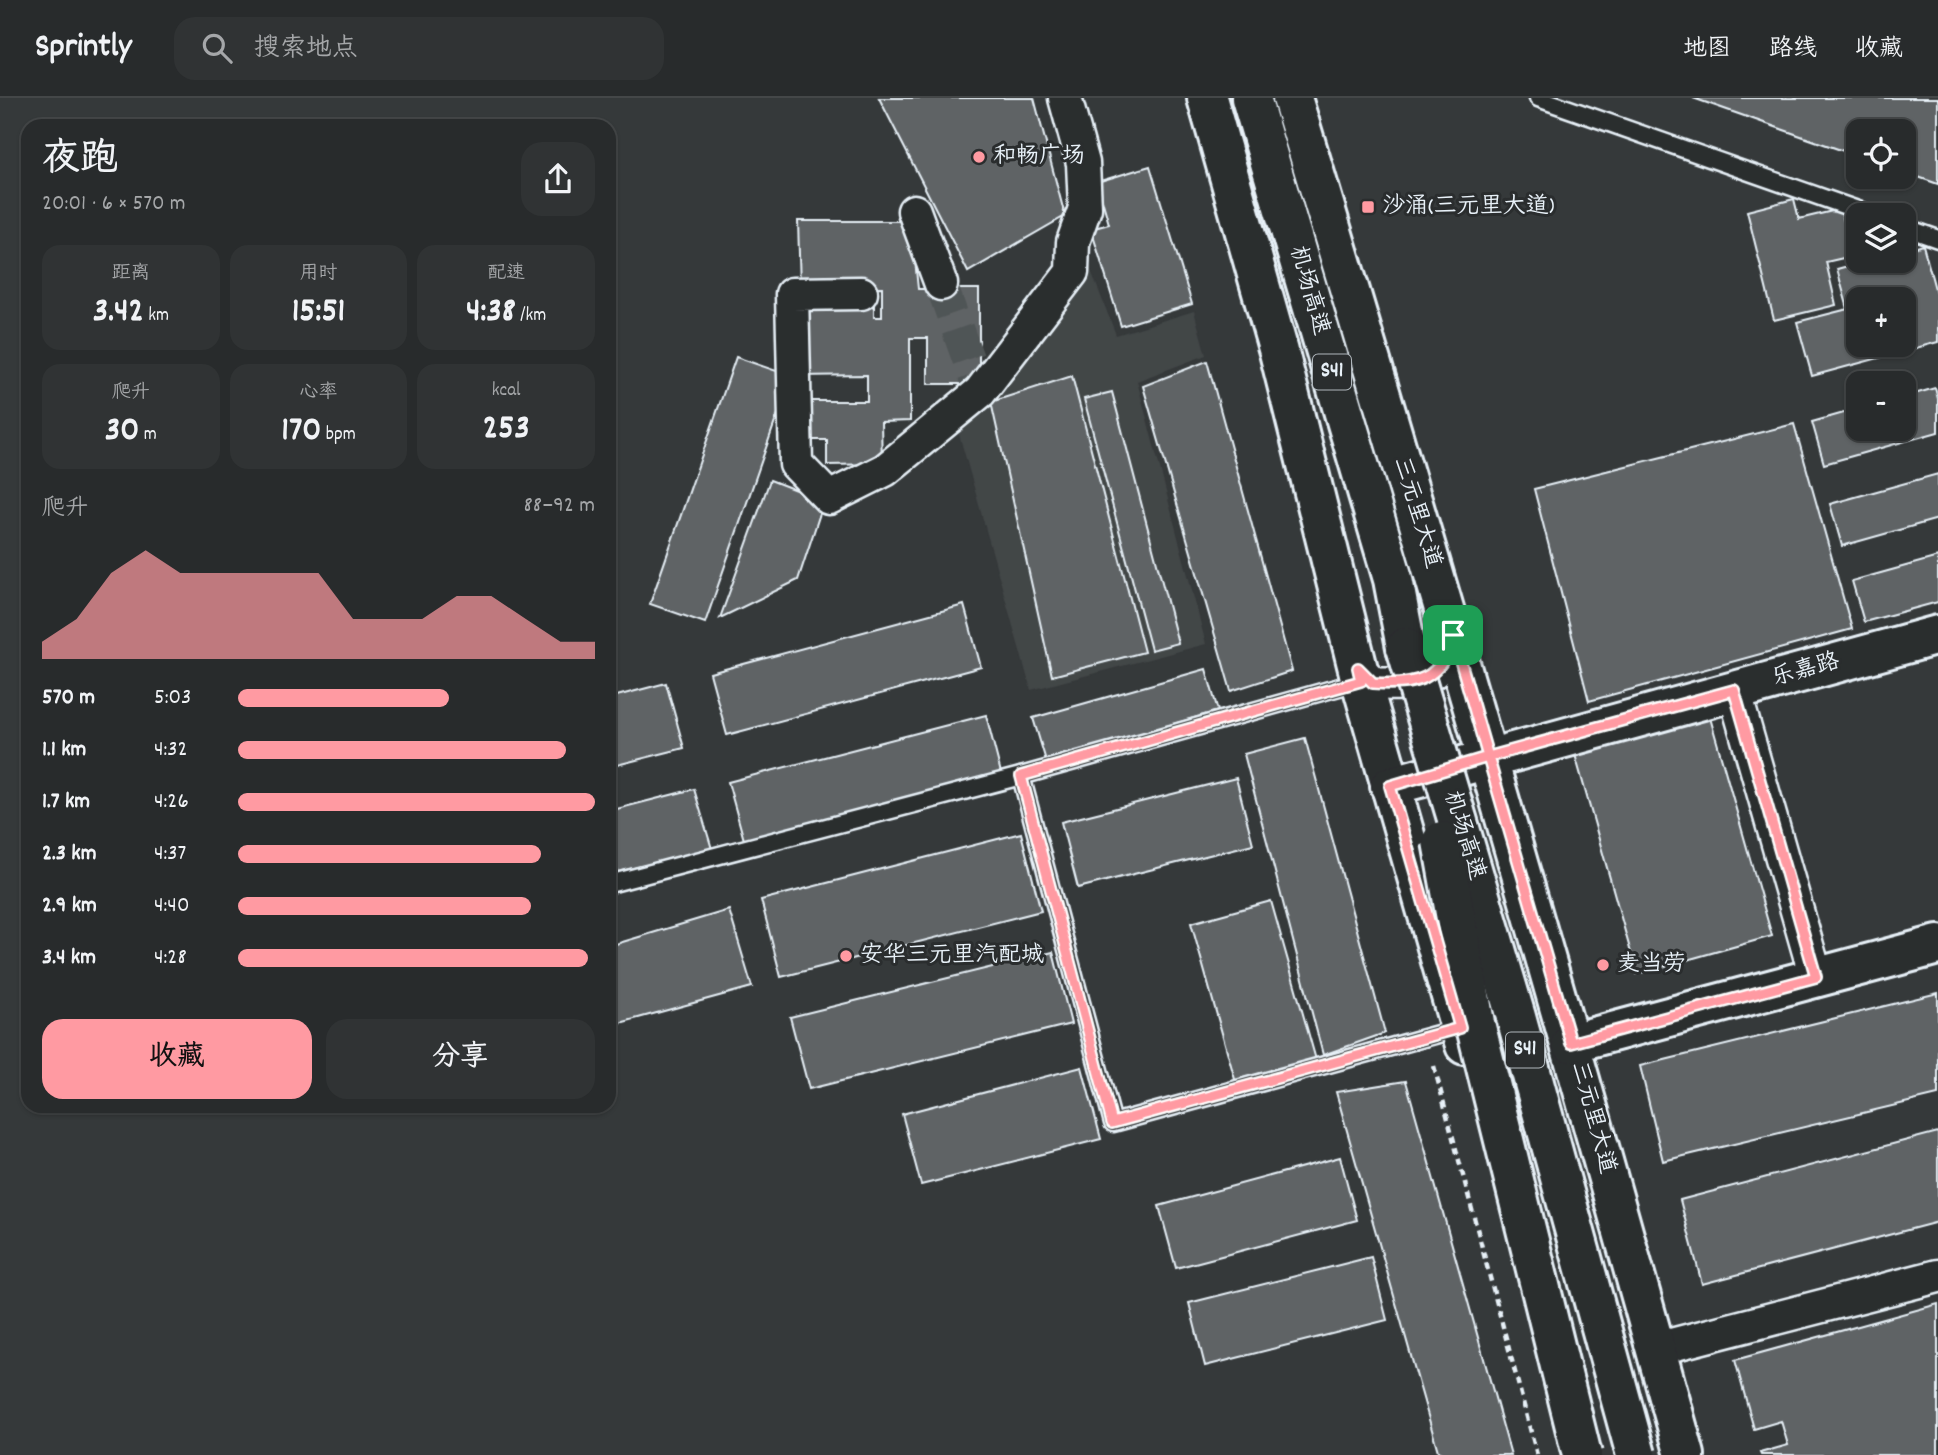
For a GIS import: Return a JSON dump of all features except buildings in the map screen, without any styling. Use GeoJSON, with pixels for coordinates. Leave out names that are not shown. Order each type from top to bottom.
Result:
{"type":"FeatureCollection","features":[{"type":"Feature","properties":{"kind":"main road"},"geometry":{"type":"LineString","coordinates":[[1207,98],[1279,352],[1390,786],[1443,1033],[1591,1455]]}},
{"type":"Feature","properties":{"kind":"main road","name":"机场高速"},"geometry":{"type":"LineString","coordinates":[[1251,98],[1393,579],[1406,647],[1516,1017],[1636,1455]]}},
{"type":"Feature","properties":{"kind":"main road","name":"三元里大道"},"geometry":{"type":"LineString","coordinates":[[1292,98],[1453,635],[1571,1043],[1685,1455]]}},
{"type":"Feature","properties":{"kind":"main road","name":"乐嘉路"},"geometry":{"type":"LineString","coordinates":[[1390,786],[1938,635]]}},
{"type":"Feature","properties":{"kind":"main road"},"geometry":{"type":"LineString","coordinates":[[1406,647],[1475,1023],[1582,1455]]}},
{"type":"Feature","properties":{"kind":"main road"},"geometry":{"type":"LineString","coordinates":[[1571,1043],[1938,945]]}},
{"type":"Feature","properties":{"kind":"street"},"geometry":{"type":"LineString","coordinates":[[861,293],[792,294],[796,464],[829,498],[885,470],[980,392],[1072,272],[1073,242],[1085,208],[1083,163],[1065,98]]}},
{"type":"Feature","properties":{"kind":"street"},"geometry":{"type":"LineString","coordinates":[[914,211],[940,284]]}},
{"type":"Feature","properties":{"kind":"street"},"geometry":{"type":"LineString","coordinates":[[1360,675],[1373,683],[1397,684],[1426,677],[1440,667],[1448,654],[1453,635]]}},
{"type":"Feature","properties":{"kind":"street"},"geometry":{"type":"LineString","coordinates":[[1734,690],[1816,977]]}},
{"type":"Feature","properties":{"kind":"street"},"geometry":{"type":"LineString","coordinates":[[1656,1349],[1938,1276]]}},
{"type":"Feature","properties":{"kind":"lane"},"geometry":{"type":"LineString","coordinates":[[1538,98],[1846,206]]}},
{"type":"Feature","properties":{"kind":"lane"},"geometry":{"type":"LineString","coordinates":[[1916,231],[1938,239]]}},
{"type":"Feature","properties":{"kind":"lane"},"geometry":{"type":"LineString","coordinates":[[616,882],[1021,776],[1360,675]]}},
{"type":"Feature","properties":{"kind":"lane"},"geometry":{"type":"LineString","coordinates":[[1021,776],[1112,1123],[1443,1033]]}},
{"type":"Feature","properties":{"kind":"path"},"geometry":{"type":"LineString","coordinates":[[1443,1033],[1537,1455]]}},
{"type":"Feature","properties":{"kind":"shaded area"},"geometry":{"type":"Polygon","coordinates":[[[1090,268],[1116,335],[1194,311],[1206,355],[1137,381],[1206,644],[1031,690],[959,434],[1090,268]]]}},
{"type":"Feature","properties":{"kind":"tunnel"},"geometry":{"type":"LineString","coordinates":[[941,284],[980,392]]}},
{"type":"Feature","properties":{"kind":"place","name":"和畅广场"},"geometry":{"type":"Point","coordinates":[979,157]}},
{"type":"Feature","properties":{"kind":"place","name":"沙涌(三元里大道)"},"geometry":{"type":"Point","coordinates":[1368,207]}},
{"type":"Feature","properties":{"kind":"place","name":"安华三元里汽配城"},"geometry":{"type":"Point","coordinates":[846,956]}},
{"type":"Feature","properties":{"kind":"place","name":"麦当劳"},"geometry":{"type":"Point","coordinates":[1603,965]}},
{"type":"Feature","properties":{"kind":"route"},"geometry":{"type":"LineString","coordinates":[[1453,635],[1448,654],[1440,667],[1426,677],[1397,684],[1373,683],[1358,668],[1361,681],[1021,776],[1112,1123],[1460,1028],[1390,786],[1488,757],[1571,1043],[1816,977],[1734,690],[1488,757],[1453,635]]}}]}
